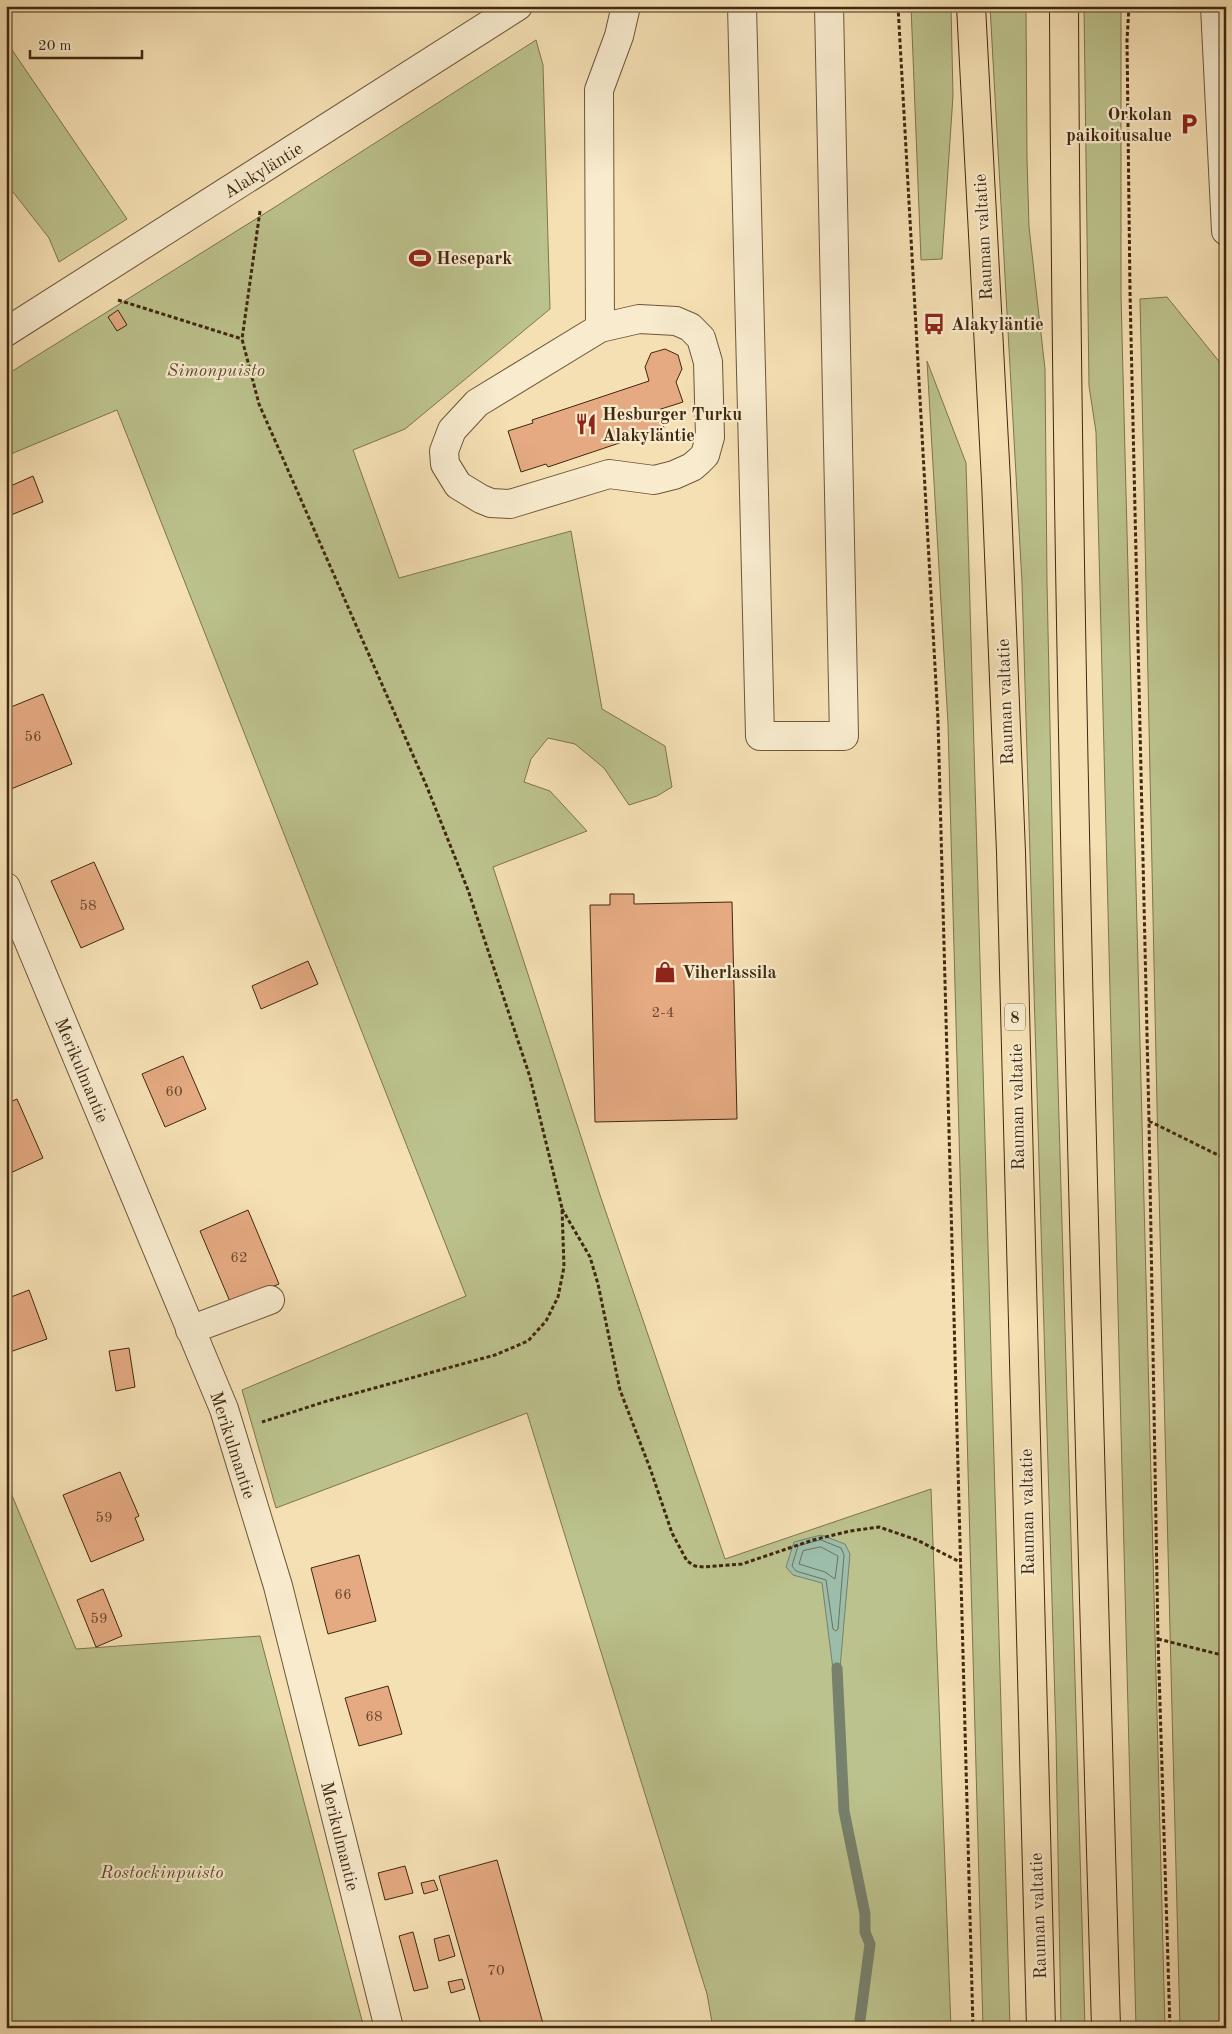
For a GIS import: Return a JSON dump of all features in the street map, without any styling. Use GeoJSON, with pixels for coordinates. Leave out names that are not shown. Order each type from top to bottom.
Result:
{"type":"FeatureCollection","features":[{"type":"Feature","properties":{"kind":"highway","name":"Rauman valtatie"},"geometry":{"type":"LineString","coordinates":[[971,6],[996,481],[1011,852],[1041,2028]]}},
{"type":"Feature","properties":{"kind":"highway"},"geometry":{"type":"LineString","coordinates":[[1064,6],[1068,479],[1074,840],[1106,2028]]}},
{"type":"Feature","properties":{"kind":"street","name":"Alakyläntie"},"geometry":{"type":"LineString","coordinates":[[6,332],[518,6]]}},
{"type":"Feature","properties":{"kind":"street"},"geometry":{"type":"LineString","coordinates":[[600,328],[599,90],[619,36],[626,6]]}},
{"type":"Feature","properties":{"kind":"street"},"geometry":{"type":"LineString","coordinates":[[742,6],[760,736],[844,736],[829,6]]}},
{"type":"Feature","properties":{"kind":"street"},"geometry":{"type":"LineString","coordinates":[[1215,6],[1226,231]]}},
{"type":"Feature","properties":{"kind":"street"},"geometry":{"type":"LineString","coordinates":[[639,320],[676,321],[690,327],[701,338],[708,362],[710,397],[710,437],[705,455],[692,467],[674,476],[654,480],[609,474],[504,505],[480,499],[462,488],[447,469],[444,451],[452,430],[467,412],[490,393],[600,328],[639,320]]}},
{"type":"Feature","properties":{"kind":"street","name":"Merikulmantie"},"geometry":{"type":"LineString","coordinates":[[6,887],[224,1409],[278,1586],[389,2028]]}},
{"type":"Feature","properties":{"kind":"street"},"geometry":{"type":"LineString","coordinates":[[190,1330],[270,1300]]}},
{"type":"Feature","properties":{"kind":"path"},"geometry":{"type":"LineString","coordinates":[[898,6],[938,720],[973,2028]]}},
{"type":"Feature","properties":{"kind":"path"},"geometry":{"type":"LineString","coordinates":[[1129,6],[1130,292],[1149,1121],[1158,1640],[1170,2028]]}},
{"type":"Feature","properties":{"kind":"path"},"geometry":{"type":"LineString","coordinates":[[231,1432],[327,1401],[495,1355],[528,1341],[546,1321],[558,1297],[564,1267],[562,1208],[530,1077],[468,890],[427,787],[259,404],[242,339],[262,198],[255,174]]}},
{"type":"Feature","properties":{"kind":"path"},"geometry":{"type":"LineString","coordinates":[[92,278],[108,297],[242,339]]}},
{"type":"Feature","properties":{"kind":"path"},"geometry":{"type":"LineString","coordinates":[[1149,1121],[1226,1159]]}},
{"type":"Feature","properties":{"kind":"path"},"geometry":{"type":"LineString","coordinates":[[562,1208],[590,1257],[598,1284],[620,1390],[672,1533],[687,1561],[695,1566],[704,1568],[742,1564],[813,1540],[850,1531],[879,1527],[917,1540],[961,1562]]}},
{"type":"Feature","properties":{"kind":"path"},"geometry":{"type":"LineString","coordinates":[[1158,1640],[1226,1656]]}},
{"type":"Feature","properties":{"kind":"green space"},"geometry":{"type":"Polygon","coordinates":[[[911,6],[951,6],[953,96],[942,259],[921,260],[911,6]]]}},
{"type":"Feature","properties":{"kind":"green space"},"geometry":{"type":"Polygon","coordinates":[[[990,6],[1026,6],[1029,227],[1045,369],[1047,582],[1056,1014],[1085,2028],[1061,2028],[1056,1736],[1022,583],[990,6]]]}},
{"type":"Feature","properties":{"kind":"green space"},"geometry":{"type":"Polygon","coordinates":[[[1084,6],[1121,6],[1121,295],[1165,2028],[1136,2028],[1096,432],[1089,386],[1084,6]]]}},
{"type":"Feature","properties":{"kind":"green space","name":"Simonpuisto"},"geometry":{"type":"Polygon","coordinates":[[[536,40],[543,65],[550,309],[405,429],[353,450],[399,578],[571,531],[602,709],[665,746],[672,787],[657,796],[629,805],[604,768],[575,744],[548,738],[531,759],[524,782],[550,791],[587,831],[493,867],[600,1195],[725,1559],[931,1489],[951,2028],[713,2028],[707,1994],[527,1413],[276,1508],[242,1390],[466,1296],[117,410],[6,456],[6,375],[275,207],[536,40]]]}},
{"type":"Feature","properties":{"kind":"green space"},"geometry":{"type":"Polygon","coordinates":[[[6,41],[127,219],[59,262],[49,238],[6,183],[6,41]]]}},
{"type":"Feature","properties":{"kind":"green space"},"geometry":{"type":"Polygon","coordinates":[[[1167,297],[1226,370],[1226,2028],[1180,2028],[1158,1152],[1140,299],[1167,297]]]}},
{"type":"Feature","properties":{"kind":"green space"},"geometry":{"type":"Polygon","coordinates":[[[927,361],[966,463],[1010,2028],[983,2028],[948,724],[927,361]]]}},
{"type":"Feature","properties":{"kind":"green space","name":"Rostockinpuisto"},"geometry":{"type":"Polygon","coordinates":[[[6,1481],[76,1649],[260,1636],[364,2028],[6,2028],[6,1481]]]}},
{"type":"Feature","properties":{"kind":"water"},"geometry":{"type":"Polygon","coordinates":[[[821,1535],[845,1544],[850,1554],[840,1668],[833,1669],[822,1583],[793,1575],[786,1567],[794,1542],[821,1535]]]}},
{"type":"Feature","properties":{"kind":"building"},"geometry":{"type":"Polygon","coordinates":[[[118,310],[127,325],[117,331],[108,317],[118,310]]]}},
{"type":"Feature","properties":{"kind":"building"},"geometry":{"type":"Polygon","coordinates":[[[665,349],[678,355],[682,369],[676,382],[683,402],[658,410],[664,428],[548,467],[546,464],[521,472],[508,431],[533,423],[532,420],[649,381],[645,367],[651,353],[665,349]]]}},
{"type":"Feature","properties":{"kind":"building"},"geometry":{"type":"Polygon","coordinates":[[[33,476],[43,502],[6,517],[6,488],[33,476]]]}},
{"type":"Feature","properties":{"kind":"building"},"geometry":{"type":"Polygon","coordinates":[[[43,694],[72,764],[11,789],[6,777],[6,709],[43,694]]]}},
{"type":"Feature","properties":{"kind":"building"},"geometry":{"type":"Polygon","coordinates":[[[94,862],[124,929],[81,948],[51,881],[94,862]]]}},
{"type":"Feature","properties":{"kind":"building"},"geometry":{"type":"Polygon","coordinates":[[[610,894],[634,894],[634,904],[732,902],[737,1119],[595,1122],[590,905],[610,905],[610,894]]]}},
{"type":"Feature","properties":{"kind":"building"},"geometry":{"type":"Polygon","coordinates":[[[308,961],[318,984],[261,1009],[252,986],[308,961]]]}},
{"type":"Feature","properties":{"kind":"building"},"geometry":{"type":"Polygon","coordinates":[[[183,1056],[206,1109],[165,1127],[142,1074],[183,1056]]]}},
{"type":"Feature","properties":{"kind":"building"},"geometry":{"type":"Polygon","coordinates":[[[17,1099],[43,1158],[6,1175],[6,1104],[17,1099]]]}},
{"type":"Feature","properties":{"kind":"building"},"geometry":{"type":"Polygon","coordinates":[[[248,1210],[279,1284],[231,1304],[200,1231],[248,1210]]]}},
{"type":"Feature","properties":{"kind":"building"},"geometry":{"type":"Polygon","coordinates":[[[29,1290],[47,1339],[7,1353],[6,1299],[29,1290]]]}},
{"type":"Feature","properties":{"kind":"building"},"geometry":{"type":"Polygon","coordinates":[[[129,1348],[135,1387],[116,1391],[109,1351],[129,1348]]]}},
{"type":"Feature","properties":{"kind":"building"},"geometry":{"type":"Polygon","coordinates":[[[120,1472],[139,1516],[135,1518],[144,1540],[91,1562],[63,1495],[120,1472]]]}},
{"type":"Feature","properties":{"kind":"building"},"geometry":{"type":"Polygon","coordinates":[[[359,1555],[376,1621],[328,1634],[311,1568],[359,1555]]]}},
{"type":"Feature","properties":{"kind":"building"},"geometry":{"type":"Polygon","coordinates":[[[103,1589],[122,1636],[96,1647],[77,1600],[103,1589]]]}},
{"type":"Feature","properties":{"kind":"building"},"geometry":{"type":"Polygon","coordinates":[[[388,1686],[402,1734],[359,1746],[345,1698],[388,1686]]]}},
{"type":"Feature","properties":{"kind":"building"},"geometry":{"type":"Polygon","coordinates":[[[497,1860],[544,2027],[542,2028],[482,2028],[439,1876],[497,1860]]]}},
{"type":"Feature","properties":{"kind":"building"},"geometry":{"type":"Polygon","coordinates":[[[405,1866],[413,1893],[385,1900],[378,1873],[405,1866]]]}},
{"type":"Feature","properties":{"kind":"building"},"geometry":{"type":"Polygon","coordinates":[[[434,1880],[438,1890],[424,1894],[421,1883],[434,1880]]]}},
{"type":"Feature","properties":{"kind":"building"},"geometry":{"type":"Polygon","coordinates":[[[413,1932],[428,1988],[414,1991],[399,1936],[413,1932]]]}},
{"type":"Feature","properties":{"kind":"building"},"geometry":{"type":"Polygon","coordinates":[[[449,1935],[455,1956],[439,1961],[434,1939],[449,1935]]]}},
{"type":"Feature","properties":{"kind":"building"},"geometry":{"type":"Polygon","coordinates":[[[462,1979],[465,1989],[451,1993],[448,1982],[462,1979]]]}},
{"type":"Feature","properties":{"kind":"building"},"geometry":{"type":"Polygon","coordinates":[[[449,2023],[450,2028],[432,2028],[449,2023]]]}},
{"type":"Feature","properties":{"kind":"waterway"},"geometry":{"type":"LineString","coordinates":[[837,1668],[844,1811],[865,1914],[865,1932],[870,1944],[859,2028]]}},
{"type":"Feature","properties":{"kind":"place","name":"Orkolan paikoitusalue"},"geometry":{"type":"Point","coordinates":[1189,124]}},
{"type":"Feature","properties":{"kind":"place","name":"Hesepark"},"geometry":{"type":"Point","coordinates":[420,258]}},
{"type":"Feature","properties":{"kind":"place","name":"Alakyläntie"},"geometry":{"type":"Point","coordinates":[934,324]}},
{"type":"Feature","properties":{"kind":"place","name":"Hesburger Turku Alakyläntie"},"geometry":{"type":"Point","coordinates":[586,424]}},
{"type":"Feature","properties":{"kind":"place","name":"Viherlassila"},"geometry":{"type":"Point","coordinates":[665,972]}}]}
